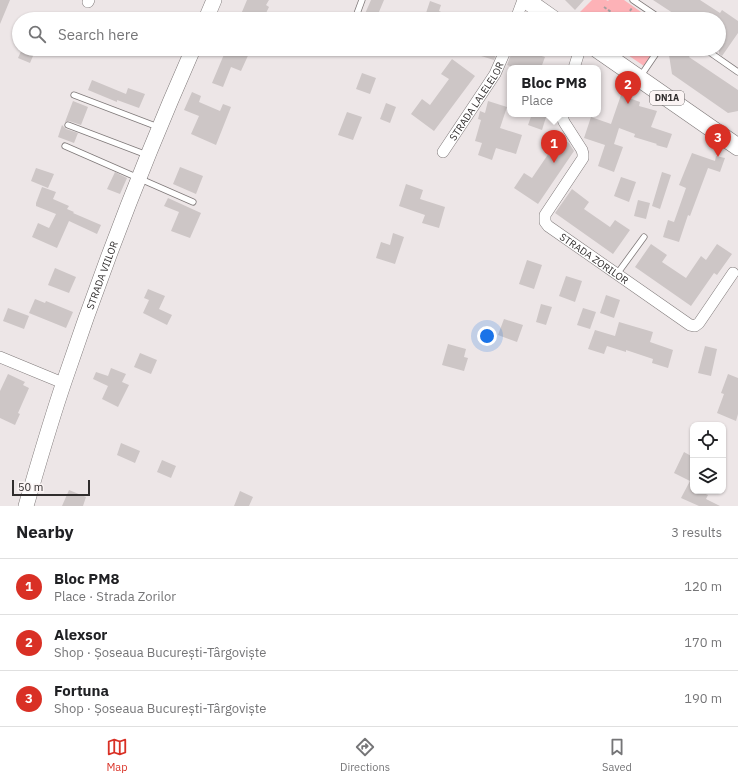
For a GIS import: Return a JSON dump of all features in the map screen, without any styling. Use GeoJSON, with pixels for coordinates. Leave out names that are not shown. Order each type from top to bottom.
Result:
{"type":"FeatureCollection","features":[{"type":"Feature","properties":{"kind":"main road"},"geometry":{"type":"LineString","coordinates":[[209,12],[214,0]]}},
{"type":"Feature","properties":{"kind":"main road"},"geometry":{"type":"LineString","coordinates":[[524,0],[542,12]]}},
{"type":"Feature","properties":{"kind":"main road","name":"STRADA VIILOR"},"geometry":{"type":"LineString","coordinates":[[26,506],[63,383],[111,248],[138,177],[190,56]]}},
{"type":"Feature","properties":{"kind":"main road","name":"DN1A"},"geometry":{"type":"LineString","coordinates":[[606,56],[737,144]]}},
{"type":"Feature","properties":{"kind":"street"},"geometry":{"type":"LineString","coordinates":[[519,12],[524,0]]}},
{"type":"Feature","properties":{"kind":"street","name":"STRADA LALELELOR"},"geometry":{"type":"LineString","coordinates":[[443,152],[495,74],[503,56]]}},
{"type":"Feature","properties":{"kind":"street","name":"STRADA ZORILOR"},"geometry":{"type":"LineString","coordinates":[[562,117],[584,154],[583,158],[545,215],[545,222],[548,226],[690,325],[695,326],[699,322],[733,273]]}},
{"type":"Feature","properties":{"kind":"street"},"geometry":{"type":"LineString","coordinates":[[0,358],[63,383]]}},
{"type":"Feature","properties":{"kind":"lane"},"geometry":{"type":"LineString","coordinates":[[358,12],[362,0]]}},
{"type":"Feature","properties":{"kind":"lane"},"geometry":{"type":"LineString","coordinates":[[634,1],[650,12]]}},
{"type":"Feature","properties":{"kind":"lane"},"geometry":{"type":"LineString","coordinates":[[639,78],[654,56]]}},
{"type":"Feature","properties":{"kind":"lane"},"geometry":{"type":"LineString","coordinates":[[715,56],[738,72]]}},
{"type":"Feature","properties":{"kind":"lane"},"geometry":{"type":"LineString","coordinates":[[74,95],[159,127]]}},
{"type":"Feature","properties":{"kind":"lane"},"geometry":{"type":"LineString","coordinates":[[68,125],[148,155]]}},
{"type":"Feature","properties":{"kind":"lane"},"geometry":{"type":"LineString","coordinates":[[65,146],[193,202]]}},
{"type":"Feature","properties":{"kind":"lane"},"geometry":{"type":"LineString","coordinates":[[617,274],[644,237]]}},
{"type":"Feature","properties":{"kind":"path"},"geometry":{"type":"LineString","coordinates":[[628,12],[634,1]]}},
{"type":"Feature","properties":{"kind":"path"},"geometry":{"type":"LineString","coordinates":[[604,7],[611,12]]}},
{"type":"Feature","properties":{"kind":"shaded area"},"geometry":{"type":"Polygon","coordinates":[[[592,0],[624,0],[641,12],[580,12],[592,0]]]}},
{"type":"Feature","properties":{"kind":"shaded area"},"geometry":{"type":"Polygon","coordinates":[[[629,56],[650,56],[644,66],[629,56]]]}},
{"type":"Feature","properties":{"kind":"building"},"geometry":{"type":"Polygon","coordinates":[[[0,0],[10,0],[0,24],[0,0]]]}},
{"type":"Feature","properties":{"kind":"building"},"geometry":{"type":"Polygon","coordinates":[[[247,0],[269,0],[266,5],[269,7],[266,12],[242,12],[247,0]]]}},
{"type":"Feature","properties":{"kind":"building"},"geometry":{"type":"Polygon","coordinates":[[[371,0],[384,0],[379,12],[366,12],[371,0]]]}},
{"type":"Feature","properties":{"kind":"building"},"geometry":{"type":"Polygon","coordinates":[[[565,0],[584,0],[575,10],[565,0]]]}},
{"type":"Feature","properties":{"kind":"building"},"geometry":{"type":"Polygon","coordinates":[[[653,0],[700,0],[718,12],[671,12],[653,0]]]}},
{"type":"Feature","properties":{"kind":"building"},"geometry":{"type":"Polygon","coordinates":[[[430,1],[441,5],[439,11],[441,12],[426,12],[430,1]]]}},
{"type":"Feature","properties":{"kind":"building"},"geometry":{"type":"Polygon","coordinates":[[[726,13],[738,21],[738,33],[726,50],[726,13]]]}},
{"type":"Feature","properties":{"kind":"building"},"geometry":{"type":"Polygon","coordinates":[[[19,56],[33,56],[30,63],[18,58],[19,56]]]}},
{"type":"Feature","properties":{"kind":"building"},"geometry":{"type":"Polygon","coordinates":[[[223,56],[248,56],[241,71],[231,67],[223,87],[212,83],[223,56]]]}},
{"type":"Feature","properties":{"kind":"building"},"geometry":{"type":"Polygon","coordinates":[[[481,56],[495,56],[494,60],[481,56]]]}},
{"type":"Feature","properties":{"kind":"building"},"geometry":{"type":"Polygon","coordinates":[[[510,56],[545,57],[542,65],[507,65],[510,56]]]}},
{"type":"Feature","properties":{"kind":"building"},"geometry":{"type":"Polygon","coordinates":[[[669,56],[690,56],[738,90],[738,111],[728,113],[672,74],[669,56]]]}},
{"type":"Feature","properties":{"kind":"building"},"geometry":{"type":"Polygon","coordinates":[[[452,59],[475,76],[434,131],[411,114],[422,99],[430,105],[449,79],[441,74],[452,59]]]}},
{"type":"Feature","properties":{"kind":"building"},"geometry":{"type":"Polygon","coordinates":[[[362,73],[376,78],[370,94],[356,89],[362,73]]]}},
{"type":"Feature","properties":{"kind":"building"},"geometry":{"type":"Polygon","coordinates":[[[92,80],[126,94],[128,88],[145,94],[139,108],[117,100],[117,102],[88,90],[92,80]]]}},
{"type":"Feature","properties":{"kind":"building"},"geometry":{"type":"Polygon","coordinates":[[[192,92],[201,96],[199,102],[220,111],[223,104],[231,107],[216,145],[191,134],[199,116],[184,110],[192,92]]]}},
{"type":"Feature","properties":{"kind":"building"},"geometry":{"type":"Polygon","coordinates":[[[621,95],[640,102],[639,106],[657,111],[651,127],[672,134],[667,148],[634,137],[635,134],[619,128],[614,144],[623,147],[614,172],[598,166],[605,145],[584,138],[591,117],[611,124],[621,95]]]}},
{"type":"Feature","properties":{"kind":"building"},"geometry":{"type":"Polygon","coordinates":[[[73,101],[88,107],[81,125],[69,121],[65,122],[73,101]]]}},
{"type":"Feature","properties":{"kind":"building"},"geometry":{"type":"Polygon","coordinates":[[[488,101],[507,107],[500,128],[522,135],[516,154],[496,148],[492,160],[478,155],[482,143],[475,141],[481,120],[478,119],[480,111],[485,113],[488,101]]]}},
{"type":"Feature","properties":{"kind":"building"},"geometry":{"type":"Polygon","coordinates":[[[386,103],[396,107],[390,123],[380,119],[386,103]]]}},
{"type":"Feature","properties":{"kind":"building"},"geometry":{"type":"Polygon","coordinates":[[[347,112],[362,117],[353,140],[338,135],[347,112]]]}},
{"type":"Feature","properties":{"kind":"building"},"geometry":{"type":"Polygon","coordinates":[[[531,117],[546,117],[542,130],[528,125],[531,117]]]}},
{"type":"Feature","properties":{"kind":"building"},"geometry":{"type":"Polygon","coordinates":[[[62,125],[66,129],[78,133],[74,143],[58,137],[62,125]]]}},
{"type":"Feature","properties":{"kind":"building"},"geometry":{"type":"Polygon","coordinates":[[[552,132],[569,143],[574,151],[538,204],[514,188],[524,173],[532,178],[549,153],[541,148],[552,132]]]}},
{"type":"Feature","properties":{"kind":"building"},"geometry":{"type":"Polygon","coordinates":[[[692,153],[715,161],[716,156],[725,158],[720,172],[708,168],[690,216],[688,215],[679,242],[663,237],[668,220],[674,222],[686,188],[679,185],[692,153]]]}},
{"type":"Feature","properties":{"kind":"building"},"geometry":{"type":"Polygon","coordinates":[[[180,167],[203,176],[196,194],[173,184],[180,167]]]}},
{"type":"Feature","properties":{"kind":"building"},"geometry":{"type":"Polygon","coordinates":[[[36,168],[54,174],[48,188],[31,181],[36,168]]]}},
{"type":"Feature","properties":{"kind":"building"},"geometry":{"type":"Polygon","coordinates":[[[115,172],[127,178],[120,194],[107,189],[115,172]]]}},
{"type":"Feature","properties":{"kind":"building"},"geometry":{"type":"Polygon","coordinates":[[[662,172],[671,175],[660,209],[652,206],[662,172]]]}},
{"type":"Feature","properties":{"kind":"building"},"geometry":{"type":"Polygon","coordinates":[[[621,177],[636,182],[629,202],[614,196],[621,177]]]}},
{"type":"Feature","properties":{"kind":"building"},"geometry":{"type":"Polygon","coordinates":[[[406,184],[423,190],[420,199],[445,207],[439,228],[422,223],[425,215],[399,206],[406,184]]]}},
{"type":"Feature","properties":{"kind":"building"},"geometry":{"type":"Polygon","coordinates":[[[42,187],[56,192],[53,199],[69,206],[67,209],[74,212],[73,213],[101,225],[97,234],[69,221],[57,248],[32,237],[38,223],[49,228],[56,214],[36,206],[42,187]]]}},
{"type":"Feature","properties":{"kind":"building"},"geometry":{"type":"Polygon","coordinates":[[[572,189],[589,202],[584,209],[610,227],[615,220],[630,230],[613,254],[555,213],[572,189]]]}},
{"type":"Feature","properties":{"kind":"building"},"geometry":{"type":"Polygon","coordinates":[[[168,198],[201,213],[190,238],[171,231],[179,212],[164,206],[168,198]]]}},
{"type":"Feature","properties":{"kind":"building"},"geometry":{"type":"Polygon","coordinates":[[[638,200],[650,203],[646,219],[634,216],[638,200]]]}},
{"type":"Feature","properties":{"kind":"building"},"geometry":{"type":"Polygon","coordinates":[[[393,233],[404,237],[395,264],[376,258],[381,242],[390,245],[393,233]]]}},
{"type":"Feature","properties":{"kind":"building"},"geometry":{"type":"Polygon","coordinates":[[[651,244],[667,255],[662,262],[686,278],[701,256],[706,260],[717,244],[732,254],[717,275],[714,273],[691,306],[635,267],[651,244]]]}},
{"type":"Feature","properties":{"kind":"building"},"geometry":{"type":"Polygon","coordinates":[[[527,260],[542,265],[534,289],[519,284],[527,260]]]}},
{"type":"Feature","properties":{"kind":"building"},"geometry":{"type":"Polygon","coordinates":[[[55,268],[76,277],[69,293],[48,285],[55,268]]]}},
{"type":"Feature","properties":{"kind":"building"},"geometry":{"type":"Polygon","coordinates":[[[566,276],[582,281],[575,302],[559,296],[566,276]]]}},
{"type":"Feature","properties":{"kind":"building"},"geometry":{"type":"Polygon","coordinates":[[[148,289],[165,296],[159,309],[172,315],[167,325],[143,313],[149,300],[144,298],[148,289]]]}},
{"type":"Feature","properties":{"kind":"building"},"geometry":{"type":"Polygon","coordinates":[[[606,295],[620,300],[614,318],[600,313],[606,295]]]}},
{"type":"Feature","properties":{"kind":"building"},"geometry":{"type":"Polygon","coordinates":[[[35,299],[45,303],[46,301],[73,312],[66,328],[29,313],[35,299]]]}},
{"type":"Feature","properties":{"kind":"building"},"geometry":{"type":"Polygon","coordinates":[[[541,304],[552,307],[546,325],[536,322],[541,304]]]}},
{"type":"Feature","properties":{"kind":"building"},"geometry":{"type":"Polygon","coordinates":[[[8,308],[29,316],[24,329],[3,321],[8,308]]]}},
{"type":"Feature","properties":{"kind":"building"},"geometry":{"type":"Polygon","coordinates":[[[583,308],[596,312],[590,329],[577,325],[583,308]]]}},
{"type":"Feature","properties":{"kind":"building"},"geometry":{"type":"Polygon","coordinates":[[[504,319],[523,325],[517,342],[498,335],[504,319]]]}},
{"type":"Feature","properties":{"kind":"building"},"geometry":{"type":"Polygon","coordinates":[[[619,322],[653,332],[650,342],[673,350],[668,368],[652,363],[653,359],[626,350],[626,352],[607,346],[604,354],[588,349],[595,330],[615,336],[619,322]]]}},
{"type":"Feature","properties":{"kind":"building"},"geometry":{"type":"Polygon","coordinates":[[[448,344],[466,349],[464,357],[468,358],[464,371],[442,365],[448,344]]]}},
{"type":"Feature","properties":{"kind":"building"},"geometry":{"type":"Polygon","coordinates":[[[705,346],[717,349],[711,376],[698,373],[705,346]]]}},
{"type":"Feature","properties":{"kind":"building"},"geometry":{"type":"Polygon","coordinates":[[[140,353],[157,360],[151,374],[134,367],[140,353]]]}},
{"type":"Feature","properties":{"kind":"building"},"geometry":{"type":"Polygon","coordinates":[[[111,368],[126,374],[122,382],[129,385],[118,407],[102,399],[108,386],[93,379],[96,372],[108,376],[111,368]]]}},
{"type":"Feature","properties":{"kind":"building"},"geometry":{"type":"Polygon","coordinates":[[[8,374],[25,382],[23,385],[29,388],[18,413],[20,414],[15,425],[0,418],[0,391],[8,374]]]}},
{"type":"Feature","properties":{"kind":"building"},"geometry":{"type":"Polygon","coordinates":[[[728,374],[738,378],[738,414],[736,421],[717,413],[724,394],[721,393],[728,374]]]}},
{"type":"Feature","properties":{"kind":"building"},"geometry":{"type":"Polygon","coordinates":[[[121,443],[140,451],[135,463],[117,455],[121,443]]]}},
{"type":"Feature","properties":{"kind":"building"},"geometry":{"type":"Polygon","coordinates":[[[684,452],[690,455],[690,481],[674,473],[684,452]]]}},
{"type":"Feature","properties":{"kind":"building"},"geometry":{"type":"Polygon","coordinates":[[[162,460],[176,466],[171,478],[157,472],[162,460]]]}},
{"type":"Feature","properties":{"kind":"building"},"geometry":{"type":"Polygon","coordinates":[[[690,481],[690,494],[706,494],[708,495],[706,499],[720,506],[699,506],[681,498],[690,481]]]}},
{"type":"Feature","properties":{"kind":"building"},"geometry":{"type":"Polygon","coordinates":[[[69,490],[86,497],[83,506],[62,506],[69,490]]]}},
{"type":"Feature","properties":{"kind":"building"},"geometry":{"type":"Polygon","coordinates":[[[240,491],[253,497],[249,506],[234,506],[240,491]]]}},
{"type":"Feature","properties":{"kind":"place","name":"Alexsor"},"geometry":{"type":"Point","coordinates":[628,104]}},
{"type":"Feature","properties":{"kind":"place","name":"Fortuna"},"geometry":{"type":"Point","coordinates":[718,157]}},
{"type":"Feature","properties":{"kind":"place","name":"Bloc PM8"},"geometry":{"type":"Point","coordinates":[554,163]}}]}
